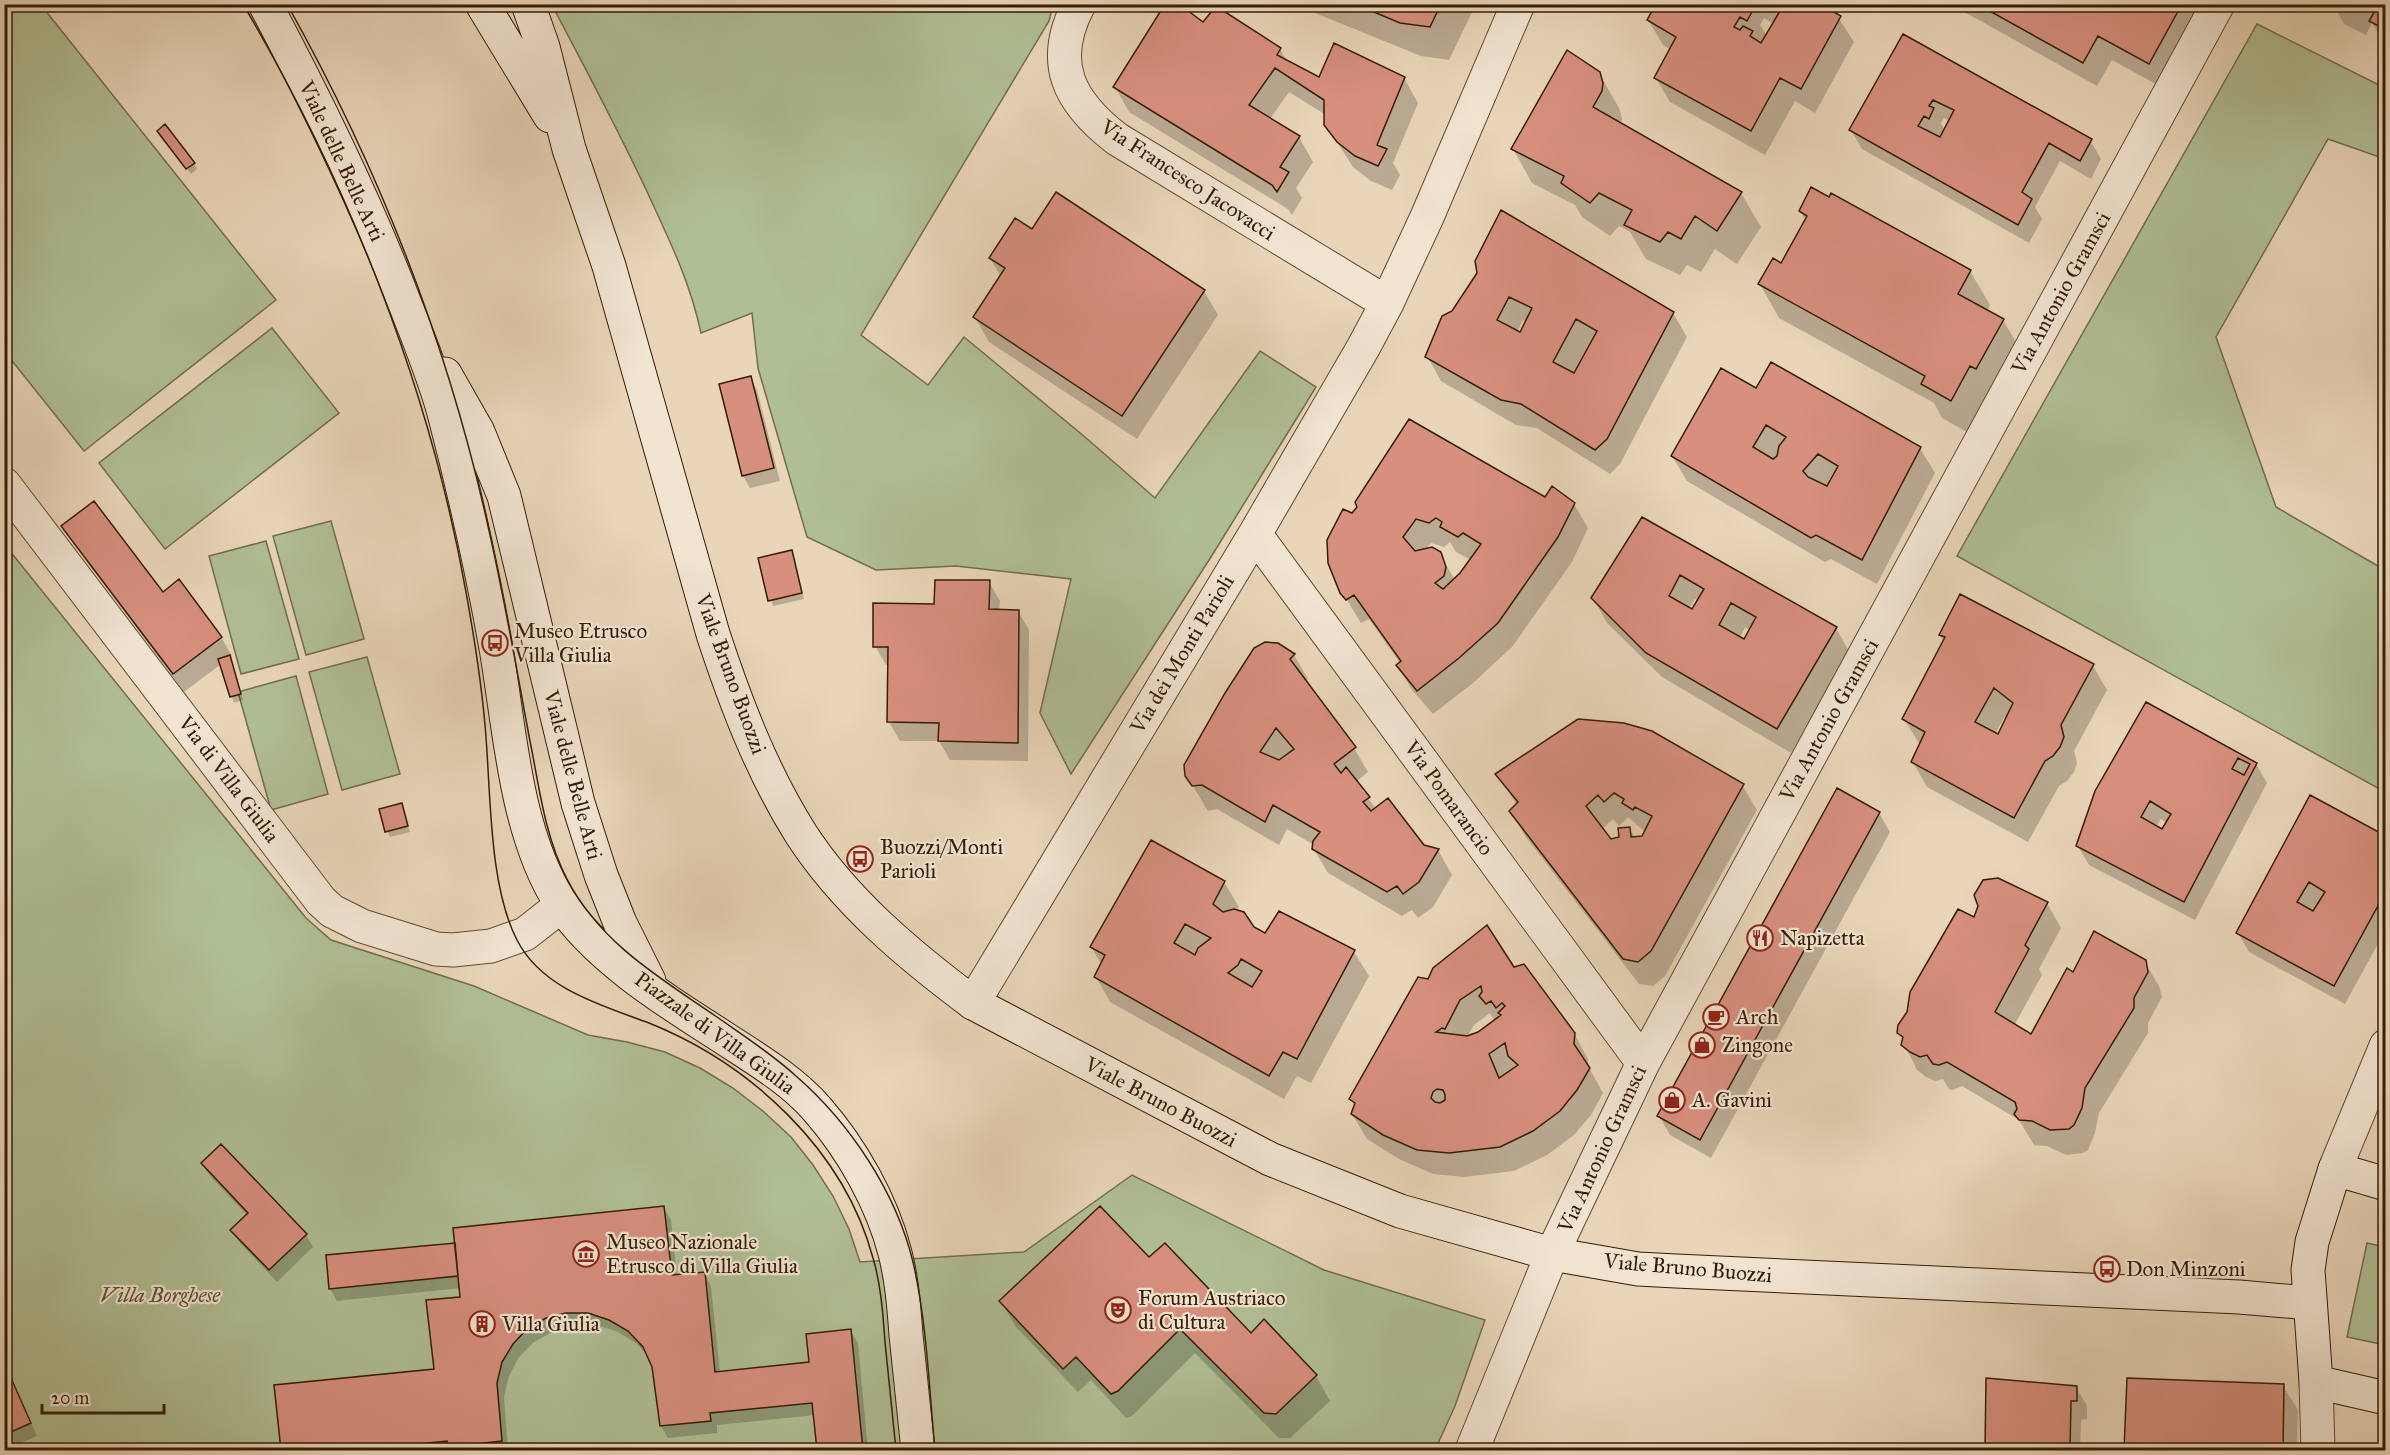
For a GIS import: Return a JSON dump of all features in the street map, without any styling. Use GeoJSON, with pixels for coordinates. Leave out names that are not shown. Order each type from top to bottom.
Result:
{"type":"FeatureCollection","features":[{"type":"Feature","properties":{"kind":"street","name":"Viale delle Belle Arti"},"geometry":{"type":"LineString","coordinates":[[265,4],[352,177],[412,321],[443,409],[495,642],[523,810],[542,871],[562,905]]}},
{"type":"Feature","properties":{"kind":"street","name":"Viale Bruno Buozzi"},"geometry":{"type":"LineString","coordinates":[[482,4],[569,149]]}},
{"type":"Feature","properties":{"kind":"street","name":"Viale Bruno Buozzi"},"geometry":{"type":"LineString","coordinates":[[528,4],[543,47],[569,149],[609,266],[713,634],[754,746],[786,809],[820,860],[876,922],[933,973],[974,1003],[1270,1159],[1400,1211],[1552,1254],[1657,1270],[2309,1302]]}},
{"type":"Feature","properties":{"kind":"street","name":"Via Francesco Jacovacci"},"geometry":{"type":"LineString","coordinates":[[1079,4],[1067,29],[1064,52],[1068,80],[1085,111],[1117,139],[1387,303]]}},
{"type":"Feature","properties":{"kind":"street","name":"Via dei Monti Parioli"},"geometry":{"type":"LineString","coordinates":[[974,1003],[1255,534],[1387,303],[1427,217],[1518,4]]}},
{"type":"Feature","properties":{"kind":"street","name":"Via Antonio Gramsci"},"geometry":{"type":"LineString","coordinates":[[1472,1450],[1552,1254],[1643,1063],[2218,4]]}},
{"type":"Feature","properties":{"kind":"street","name":"Viale delle Belle Arti"},"geometry":{"type":"LineString","coordinates":[[412,321],[473,422],[496,473],[504,496],[592,853],[620,922],[655,993]]}},
{"type":"Feature","properties":{"kind":"street","name":"Via di Villa Giulia"},"geometry":{"type":"LineString","coordinates":[[4,484],[321,901],[332,912],[362,926],[443,950],[479,948],[525,934],[562,905]]}},
{"type":"Feature","properties":{"kind":"street","name":"Via Pomarancio"},"geometry":{"type":"LineString","coordinates":[[1255,534],[1643,1063]]}},
{"type":"Feature","properties":{"kind":"street","name":"Piazzale di Villa Giulia"},"geometry":{"type":"LineString","coordinates":[[562,905],[588,936],[655,993],[766,1066],[811,1103],[849,1152],[880,1211],[895,1251],[901,1284],[918,1450]]}},
{"type":"Feature","properties":{"kind":"street"},"geometry":{"type":"LineString","coordinates":[[2318,1450],[2316,1382],[2309,1302],[2310,1251],[2335,1169],[2385,1046]]}},
{"type":"Feature","properties":{"kind":"street"},"geometry":{"type":"LineString","coordinates":[[2335,1169],[2385,1184]]}},
{"type":"Feature","properties":{"kind":"street"},"geometry":{"type":"LineString","coordinates":[[2316,1382],[2385,1398]]}},
{"type":"Feature","properties":{"kind":"green space"},"geometry":{"type":"Polygon","coordinates":[[[5,4],[41,5],[276,300],[84,451],[5,352],[5,4]]]}},
{"type":"Feature","properties":{"kind":"green space"},"geometry":{"type":"Polygon","coordinates":[[[552,5],[1053,5],[1049,21],[861,335],[928,385],[964,337],[1155,498],[1260,351],[1316,387],[1211,557],[1071,774],[1040,713],[1071,579],[956,566],[876,570],[807,537],[758,368],[752,313],[701,333],[676,255],[618,132],[552,5]]]}},
{"type":"Feature","properties":{"kind":"green space"},"geometry":{"type":"Polygon","coordinates":[[[2257,24],[2385,88],[2385,159],[2328,139],[2216,337],[2276,507],[2385,570],[2385,792],[1957,556],[2257,24]]]}},
{"type":"Feature","properties":{"kind":"green space"},"geometry":{"type":"Polygon","coordinates":[[[272,328],[339,413],[165,549],[99,463],[272,328]]]}},
{"type":"Feature","properties":{"kind":"green space"},"geometry":{"type":"Polygon","coordinates":[[[331,521],[364,639],[306,655],[273,536],[331,521]]]}},
{"type":"Feature","properties":{"kind":"green space"},"geometry":{"type":"Polygon","coordinates":[[[266,541],[299,659],[241,674],[209,556],[266,541]]]}},
{"type":"Feature","properties":{"kind":"green space","name":"Villa Borghese"},"geometry":{"type":"Polygon","coordinates":[[[5,545],[306,918],[331,940],[474,986],[588,1035],[665,1052],[700,1068],[733,1088],[791,1137],[813,1165],[833,1196],[849,1229],[860,1262],[1024,1252],[1132,1175],[1324,1270],[1485,1320],[1455,1406],[1435,1450],[5,1450],[5,545]]]}},
{"type":"Feature","properties":{"kind":"green space"},"geometry":{"type":"Polygon","coordinates":[[[367,657],[400,774],[342,790],[309,672],[367,657]]]}},
{"type":"Feature","properties":{"kind":"green space"},"geometry":{"type":"Polygon","coordinates":[[[296,676],[328,794],[271,810],[238,692],[296,676]]]}},
{"type":"Feature","properties":{"kind":"green space"},"geometry":{"type":"Polygon","coordinates":[[[2367,1243],[2385,1247],[2385,1345],[2347,1337],[2367,1243]]]}},
{"type":"Feature","properties":{"kind":"building"},"geometry":{"type":"Polygon","coordinates":[[[1165,4],[1179,4],[1203,22],[1216,6],[1281,48],[1277,55],[1319,77],[1334,43],[1405,77],[1377,145],[1387,149],[1378,166],[1355,156],[1337,142],[1324,125],[1324,100],[1275,68],[1249,105],[1300,136],[1280,167],[1289,172],[1277,192],[1272,185],[1113,87],[1165,4]]]}},
{"type":"Feature","properties":{"kind":"building"},"geometry":{"type":"Polygon","coordinates":[[[1355,4],[1441,4],[1430,27],[1400,23],[1355,4]]]}},
{"type":"Feature","properties":{"kind":"building"},"geometry":{"type":"Polygon","coordinates":[[[1656,4],[1745,4],[1753,10],[1747,21],[1740,17],[1734,27],[1740,30],[1743,26],[1753,31],[1750,36],[1761,43],[1780,11],[1768,4],[1820,4],[1841,16],[1801,89],[1780,78],[1751,131],[1654,78],[1676,37],[1647,20],[1656,4]]]}},
{"type":"Feature","properties":{"kind":"building"},"geometry":{"type":"Polygon","coordinates":[[[1977,4],[2182,4],[2149,64],[2098,36],[2083,63],[1977,4]]]}},
{"type":"Feature","properties":{"kind":"building"},"geometry":{"type":"Polygon","coordinates":[[[2366,4],[2386,4],[2386,30],[2369,21],[2376,9],[2366,4]]]}},
{"type":"Feature","properties":{"kind":"building"},"geometry":{"type":"Polygon","coordinates":[[[1903,34],[2092,139],[2080,161],[2049,143],[2022,192],[2032,199],[2018,225],[1849,130],[1903,34]],[[1933,100],[1929,106],[1934,108],[1929,119],[1924,116],[1918,126],[1940,137],[1954,110],[1933,100]]]}},
{"type":"Feature","properties":{"kind":"building"},"geometry":{"type":"Polygon","coordinates":[[[1567,50],[1600,72],[1603,83],[1602,91],[1593,107],[1742,192],[1717,231],[1695,216],[1681,239],[1668,232],[1660,242],[1624,225],[1632,210],[1599,193],[1590,203],[1561,183],[1564,176],[1511,149],[1567,50]]]}},
{"type":"Feature","properties":{"kind":"building"},"geometry":{"type":"Polygon","coordinates":[[[165,124],[195,163],[186,169],[157,131],[165,124]]]}},
{"type":"Feature","properties":{"kind":"building"},"geometry":{"type":"Polygon","coordinates":[[[1811,187],[1829,197],[1831,193],[1971,270],[1958,294],[2004,319],[1976,369],[1970,366],[1951,401],[1921,384],[1925,376],[1758,284],[1773,258],[1781,263],[1807,216],[1799,211],[1811,187]]]}},
{"type":"Feature","properties":{"kind":"building"},"geometry":{"type":"Polygon","coordinates":[[[1056,192],[1205,290],[1122,416],[973,317],[1005,268],[989,258],[1015,218],[1032,229],[1056,192]]]}},
{"type":"Feature","properties":{"kind":"building"},"geometry":{"type":"Polygon","coordinates":[[[1501,210],[1674,312],[1607,439],[1595,450],[1521,404],[1501,400],[1425,357],[1442,316],[1452,311],[1477,273],[1475,261],[1501,210]],[[1509,297],[1497,320],[1520,332],[1532,308],[1509,297]],[[1576,319],[1553,362],[1574,373],[1597,331],[1576,319]]]}},
{"type":"Feature","properties":{"kind":"building"},"geometry":{"type":"Polygon","coordinates":[[[1771,362],[1921,447],[1862,560],[1816,535],[1811,538],[1671,456],[1721,368],[1756,388],[1771,362]],[[1766,425],[1753,447],[1773,459],[1777,456],[1779,446],[1786,437],[1766,425]],[[1818,454],[1803,471],[1808,477],[1827,486],[1838,466],[1818,454]]]}},
{"type":"Feature","properties":{"kind":"building"},"geometry":{"type":"Polygon","coordinates":[[[751,376],[774,468],[742,476],[719,384],[751,376]]]}},
{"type":"Feature","properties":{"kind":"building"},"geometry":{"type":"Polygon","coordinates":[[[1409,419],[1545,497],[1552,486],[1575,503],[1558,537],[1498,623],[1417,691],[1396,665],[1401,661],[1354,595],[1346,600],[1340,593],[1328,563],[1327,540],[1343,509],[1352,513],[1357,507],[1355,502],[1409,419]],[[1436,518],[1429,523],[1416,519],[1403,537],[1415,551],[1432,547],[1441,552],[1446,567],[1444,576],[1435,583],[1443,589],[1460,573],[1481,544],[1463,533],[1458,537],[1440,527],[1442,522],[1436,518]]]}},
{"type":"Feature","properties":{"kind":"building"},"geometry":{"type":"Polygon","coordinates":[[[94,501],[163,592],[179,579],[222,637],[173,674],[61,526],[94,501]]]}},
{"type":"Feature","properties":{"kind":"building"},"geometry":{"type":"Polygon","coordinates":[[[1642,517],[1837,627],[1777,729],[1646,653],[1591,598],[1642,517]],[[1680,575],[1669,596],[1692,609],[1704,589],[1680,575]],[[1731,603],[1719,625],[1744,639],[1756,617],[1731,603]]]}},
{"type":"Feature","properties":{"kind":"building"},"geometry":{"type":"Polygon","coordinates":[[[792,550],[802,593],[768,601],[758,558],[792,550]]]}},
{"type":"Feature","properties":{"kind":"building"},"geometry":{"type":"Polygon","coordinates":[[[935,580],[990,580],[989,609],[1019,610],[1018,743],[938,741],[939,723],[887,722],[888,647],[873,647],[873,603],[934,604],[935,580]]]}},
{"type":"Feature","properties":{"kind":"building"},"geometry":{"type":"Polygon","coordinates":[[[1960,594],[2094,664],[2061,725],[2064,737],[2060,747],[2053,756],[2045,761],[2014,818],[1911,762],[1925,732],[1902,719],[1945,637],[1939,635],[1960,594]],[[1994,688],[1975,722],[1998,734],[2013,703],[1994,688]]]}},
{"type":"Feature","properties":{"kind":"building"},"geometry":{"type":"Polygon","coordinates":[[[1265,642],[1278,643],[1295,654],[1290,659],[1356,747],[1334,764],[1341,773],[1346,767],[1370,797],[1363,802],[1371,811],[1388,798],[1424,845],[1439,849],[1419,882],[1403,894],[1397,886],[1387,892],[1312,849],[1313,841],[1320,832],[1273,805],[1265,822],[1202,785],[1192,786],[1185,776],[1184,765],[1254,648],[1265,642]],[[1276,728],[1260,752],[1279,760],[1294,749],[1276,728]]]}},
{"type":"Feature","properties":{"kind":"building"},"geometry":{"type":"Polygon","coordinates":[[[230,655],[241,694],[230,697],[218,659],[230,655]]]}},
{"type":"Feature","properties":{"kind":"building"},"geometry":{"type":"Polygon","coordinates":[[[2146,702],[2257,763],[2184,902],[2076,846],[2095,791],[2146,702]],[[2238,758],[2232,769],[2244,775],[2250,764],[2238,758]],[[2150,801],[2141,817],[2162,829],[2171,814],[2150,801]]]}},
{"type":"Feature","properties":{"kind":"building"},"geometry":{"type":"Polygon","coordinates":[[[1578,719],[1624,723],[1652,731],[1744,784],[1651,951],[1638,962],[1623,959],[1509,811],[1518,802],[1495,774],[1578,719]],[[1614,793],[1604,802],[1598,795],[1586,806],[1611,839],[1619,837],[1618,828],[1630,827],[1631,837],[1642,836],[1652,816],[1635,807],[1633,810],[1622,803],[1624,799],[1614,793]]]}},
{"type":"Feature","properties":{"kind":"building"},"geometry":{"type":"Polygon","coordinates":[[[1837,788],[1880,812],[1700,1140],[1657,1116],[1837,788]]]}},
{"type":"Feature","properties":{"kind":"building"},"geometry":{"type":"Polygon","coordinates":[[[2310,795],[2386,836],[2386,891],[2334,986],[2236,933],[2310,795]],[[2309,882],[2297,902],[2313,911],[2325,892],[2309,882]]]}},
{"type":"Feature","properties":{"kind":"building"},"geometry":{"type":"Polygon","coordinates":[[[402,803],[408,826],[385,832],[379,809],[402,803]]]}},
{"type":"Feature","properties":{"kind":"building"},"geometry":{"type":"Polygon","coordinates":[[[1151,840],[1225,881],[1213,904],[1223,912],[1234,909],[1244,912],[1254,927],[1265,933],[1279,911],[1355,950],[1297,1059],[1283,1052],[1269,1076],[1094,977],[1105,955],[1090,947],[1151,840]],[[1185,924],[1174,943],[1195,955],[1198,948],[1211,938],[1185,924]],[[1241,959],[1238,965],[1228,973],[1252,987],[1262,971],[1241,959]]]}},
{"type":"Feature","properties":{"kind":"building"},"geometry":{"type":"Polygon","coordinates":[[[1998,878],[2048,902],[2025,945],[2029,949],[1995,1012],[2031,1034],[2067,968],[2073,972],[2094,931],[2146,960],[2148,972],[2134,998],[2134,1008],[2085,1088],[2082,1108],[2074,1125],[2069,1129],[2050,1130],[2032,1121],[2019,1120],[2014,1114],[2017,1109],[2015,1102],[1947,1062],[1939,1065],[1933,1064],[1927,1055],[1920,1057],[1910,1052],[1901,1045],[1903,1037],[1897,1033],[1898,1025],[1907,1012],[1910,992],[1958,909],[1974,917],[1978,906],[1974,895],[1983,880],[1998,878]]]}},
{"type":"Feature","properties":{"kind":"building"},"geometry":{"type":"Polygon","coordinates":[[[1487,925],[1514,967],[1524,964],[1575,1033],[1574,1044],[1590,1068],[1577,1090],[1560,1111],[1533,1131],[1500,1147],[1449,1153],[1417,1150],[1383,1135],[1351,1114],[1355,1103],[1349,1099],[1418,977],[1428,979],[1433,968],[1487,925]],[[1481,986],[1460,1000],[1445,1029],[1442,1028],[1436,1032],[1467,1036],[1478,1032],[1501,1015],[1498,1013],[1505,1006],[1502,1003],[1496,1008],[1491,1001],[1486,1004],[1479,996],[1482,992],[1481,986]],[[1505,1043],[1489,1054],[1499,1078],[1518,1065],[1508,1056],[1505,1043]],[[1437,1089],[1431,1098],[1435,1102],[1440,1103],[1445,1100],[1443,1090],[1437,1089]]]}},
{"type":"Feature","properties":{"kind":"building"},"geometry":{"type":"Polygon","coordinates":[[[2386,1110],[2386,1138],[2379,1127],[2386,1110]]]}},
{"type":"Feature","properties":{"kind":"building"},"geometry":{"type":"Polygon","coordinates":[[[221,1144],[307,1234],[269,1270],[230,1230],[248,1213],[201,1163],[221,1144]]]}},
{"type":"Feature","properties":{"kind":"building","name":"Villa Giulia"},"geometry":{"type":"Polygon","coordinates":[[[664,1206],[672,1275],[705,1272],[715,1372],[809,1362],[806,1334],[851,1329],[863,1450],[817,1450],[812,1403],[710,1413],[711,1421],[660,1426],[652,1367],[643,1347],[628,1331],[609,1320],[588,1313],[566,1313],[546,1318],[527,1329],[513,1344],[502,1362],[497,1383],[502,1441],[448,1447],[447,1441],[358,1450],[281,1450],[274,1385],[434,1369],[426,1300],[460,1297],[453,1228],[664,1206]]]}},
{"type":"Feature","properties":{"kind":"building","name":"Forum Austriaco di Cultura"},"geometry":{"type":"Polygon","coordinates":[[[1100,1206],[1149,1257],[1165,1243],[1251,1333],[1264,1319],[1317,1375],[1276,1414],[1264,1413],[1180,1329],[1118,1391],[1111,1394],[1076,1357],[1063,1369],[999,1301],[1100,1206]]]}},
{"type":"Feature","properties":{"kind":"building"},"geometry":{"type":"Polygon","coordinates":[[[455,1243],[458,1276],[329,1289],[326,1255],[455,1243]]]}},
{"type":"Feature","properties":{"kind":"building"},"geometry":{"type":"Polygon","coordinates":[[[7,1369],[31,1423],[4,1435],[4,1370],[7,1369]]]}},
{"type":"Feature","properties":{"kind":"building"},"geometry":{"type":"Polygon","coordinates":[[[1986,1378],[2077,1386],[2077,1401],[2071,1401],[2070,1450],[1985,1450],[1986,1378]]]}},
{"type":"Feature","properties":{"kind":"building"},"geometry":{"type":"Polygon","coordinates":[[[2127,1378],[2284,1384],[2283,1450],[2124,1450],[2127,1378]]]}},
{"type":"Feature","properties":{"kind":"tram line"},"geometry":{"type":"LineString","coordinates":[[243,4],[317,143],[350,215],[407,363],[430,438],[450,515],[469,609],[483,708],[496,864],[501,892],[517,940],[541,971],[557,983],[593,1002],[687,1040],[723,1062],[757,1087],[788,1115],[816,1147],[840,1181],[859,1219],[876,1268],[896,1450]]}},
{"type":"Feature","properties":{"kind":"tram line"},"geometry":{"type":"LineString","coordinates":[[287,4],[321,67],[381,193],[431,323],[471,457],[488,526],[543,809],[559,862],[581,902],[614,941],[653,973],[758,1045],[787,1068],[835,1115],[868,1160],[895,1210],[913,1262],[925,1332],[935,1450]]}},
{"type":"Feature","properties":{"kind":"place","name":"Museo Etrusco Villa Giulia"},"geometry":{"type":"Point","coordinates":[495,643]}},
{"type":"Feature","properties":{"kind":"place","name":"Buozzi/Monti Parioli"},"geometry":{"type":"Point","coordinates":[860,859]}},
{"type":"Feature","properties":{"kind":"place","name":"Napizetta"},"geometry":{"type":"Point","coordinates":[1760,938]}},
{"type":"Feature","properties":{"kind":"place","name":"Arch"},"geometry":{"type":"Point","coordinates":[1716,1017]}},
{"type":"Feature","properties":{"kind":"place","name":"Zingone"},"geometry":{"type":"Point","coordinates":[1702,1045]}},
{"type":"Feature","properties":{"kind":"place","name":"A. Gavini"},"geometry":{"type":"Point","coordinates":[1672,1100]}},
{"type":"Feature","properties":{"kind":"place","name":"Museo Nazionale Etrusco di Villa Giulia"},"geometry":{"type":"Point","coordinates":[586,1254]}},
{"type":"Feature","properties":{"kind":"place","name":"Don Minzoni"},"geometry":{"type":"Point","coordinates":[2107,1269]}},
{"type":"Feature","properties":{"kind":"place","name":"Forum Austriaco di Cultura"},"geometry":{"type":"Point","coordinates":[1118,1310]}},
{"type":"Feature","properties":{"kind":"place","name":"Villa Giulia"},"geometry":{"type":"Point","coordinates":[482,1324]}}]}
